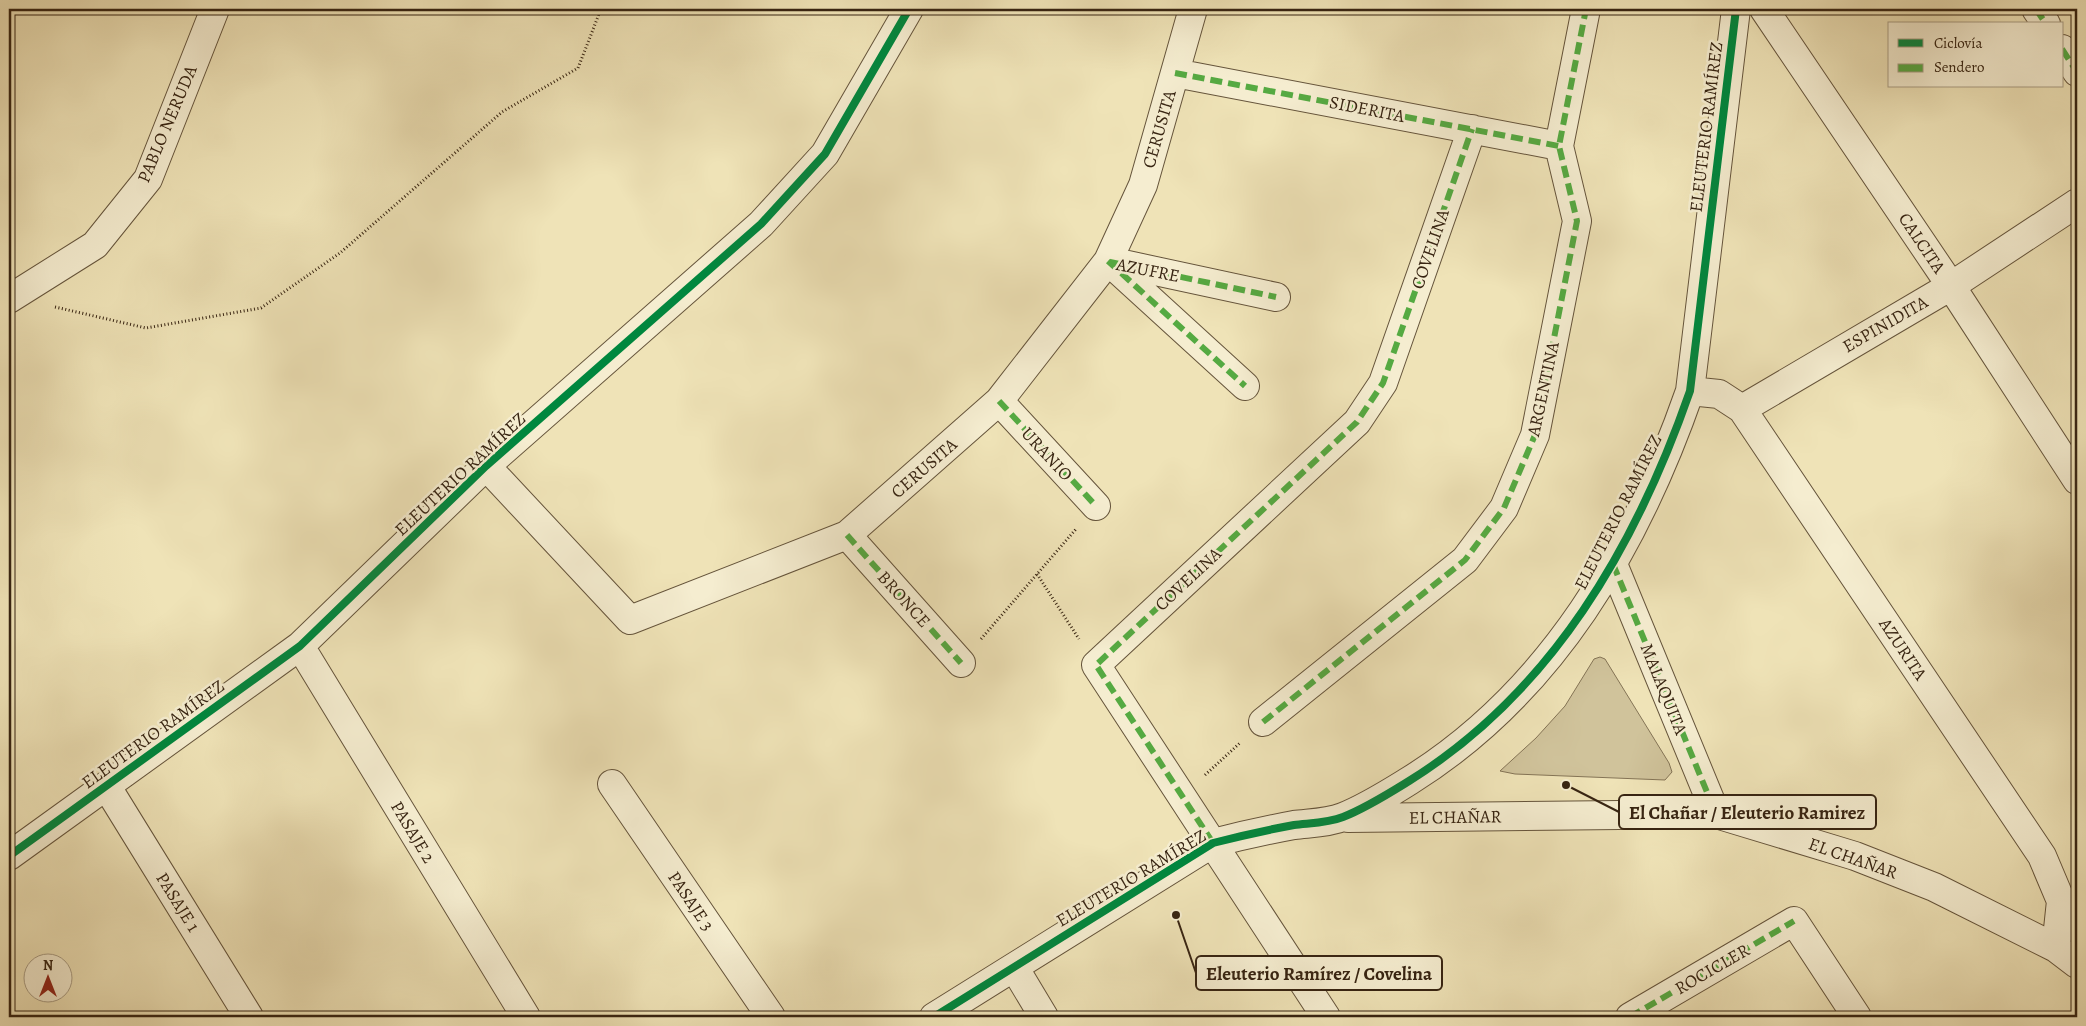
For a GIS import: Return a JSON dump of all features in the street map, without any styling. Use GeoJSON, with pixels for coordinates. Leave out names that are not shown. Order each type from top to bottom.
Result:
{"type":"FeatureCollection","features":[{"type":"Feature","properties":{"kind":"street","name":"PABLO NERUDA"},"geometry":{"type":"LineString","coordinates":[[11,298],[95,245],[148,179],[215,9]]}},
{"type":"Feature","properties":{"kind":"street","name":"ELEUTERIO RAMÍREZ"},"geometry":{"type":"LineString","coordinates":[[9,856],[300,646],[486,466],[761,224],[825,154],[909,9]]}},
{"type":"Feature","properties":{"kind":"street","name":"CERUSITA"},"geometry":{"type":"LineString","coordinates":[[486,466],[630,620],[847,535],[999,402],[1108,261],[1143,185],[1193,9]]}},
{"type":"Feature","properties":{"kind":"street","name":"ARGENTINA"},"geometry":{"type":"LineString","coordinates":[[1263,722],[1464,560],[1504,508],[1535,435],[1577,221],[1559,146],[1586,9]]}},
{"type":"Feature","properties":{"kind":"street","name":"ELEUTERIO RAMÍREZ"},"geometry":{"type":"LineString","coordinates":[[934,1017],[1213,843],[1253,832],[1342,818],[1384,796],[1424,771],[1463,742],[1499,711],[1532,677],[1562,641],[1589,604],[1613,564],[1669,449],[1690,390],[1736,9]]}},
{"type":"Feature","properties":{"kind":"street","name":"CALCITA"},"geometry":{"type":"LineString","coordinates":[[1764,9],[1951,286],[2077,480]]}},
{"type":"Feature","properties":{"kind":"street"},"geometry":{"type":"LineString","coordinates":[[2036,9],[2045,22]]}},
{"type":"Feature","properties":{"kind":"street"},"geometry":{"type":"LineString","coordinates":[[2064,52],[2077,72]]}},
{"type":"Feature","properties":{"kind":"street","name":"SIDERITA"},"geometry":{"type":"LineString","coordinates":[[1175,73],[1559,146]]}},
{"type":"Feature","properties":{"kind":"street","name":"COVELINA"},"geometry":{"type":"LineString","coordinates":[[1096,665],[1357,422],[1383,383],[1472,129]]}},
{"type":"Feature","properties":{"kind":"street","name":"ESPINIDITA"},"geometry":{"type":"LineString","coordinates":[[1742,409],[1951,286],[2077,203]]}},
{"type":"Feature","properties":{"kind":"street","name":"AZUFRE"},"geometry":{"type":"LineString","coordinates":[[1108,261],[1276,297]]}},
{"type":"Feature","properties":{"kind":"street","name":"AZUFRE"},"geometry":{"type":"LineString","coordinates":[[1108,261],[1245,386]]}},
{"type":"Feature","properties":{"kind":"street","name":"AZURITA"},"geometry":{"type":"LineString","coordinates":[[1690,390],[1719,394],[1742,409],[2042,856],[2061,901],[2067,956]]}},
{"type":"Feature","properties":{"kind":"street","name":"URANIO"},"geometry":{"type":"LineString","coordinates":[[999,402],[1096,506]]}},
{"type":"Feature","properties":{"kind":"street","name":"BRONCE"},"geometry":{"type":"LineString","coordinates":[[847,535],[961,662]]}},
{"type":"Feature","properties":{"kind":"street","name":"MALAQUITA"},"geometry":{"type":"LineString","coordinates":[[1613,564],[1716,814]]}},
{"type":"Feature","properties":{"kind":"street","name":"PASAJE 2"},"geometry":{"type":"LineString","coordinates":[[300,646],[526,1017]]}},
{"type":"Feature","properties":{"kind":"street"},"geometry":{"type":"LineString","coordinates":[[1096,665],[1326,1017]]}},
{"type":"Feature","properties":{"kind":"street","name":"PASAJE 3"},"geometry":{"type":"LineString","coordinates":[[612,784],[771,1017]]}},
{"type":"Feature","properties":{"kind":"street","name":"PASAJE 1"},"geometry":{"type":"LineString","coordinates":[[107,786],[250,1017]]}},
{"type":"Feature","properties":{"kind":"street","name":"EL CHAÑAR"},"geometry":{"type":"LineString","coordinates":[[1342,818],[1716,814],[1855,856],[1934,886],[2067,956]]}},
{"type":"Feature","properties":{"kind":"street","name":"ROCICLER"},"geometry":{"type":"LineString","coordinates":[[1630,1017],[1794,922],[1857,1017]]}},
{"type":"Feature","properties":{"kind":"street"},"geometry":{"type":"LineString","coordinates":[[1014,967],[1044,1017]]}},
{"type":"Feature","properties":{"kind":"path"},"geometry":{"type":"LineString","coordinates":[[11,298],[146,328],[261,308],[340,253],[502,112],[578,68],[601,9]]}},
{"type":"Feature","properties":{"kind":"path"},"geometry":{"type":"LineString","coordinates":[[961,662],[1096,506]]}},
{"type":"Feature","properties":{"kind":"path"},"geometry":{"type":"LineString","coordinates":[[1037,574],[1096,665]]}},
{"type":"Feature","properties":{"kind":"path"},"geometry":{"type":"LineString","coordinates":[[1182,796],[1263,722]]}},
{"type":"Feature","properties":{"kind":"shaded area"},"geometry":{"type":"Polygon","coordinates":[[[1600,657],[1605,659],[1669,763],[1672,772],[1665,780],[1515,774],[1500,771],[1536,738],[1565,706],[1594,659],[1600,657]]]}},
{"type":"Feature","properties":{"kind":"marked path"},"geometry":{"type":"LineString","coordinates":[[1263,722],[1465,560],[1504,508],[1535,435],[1577,221],[1559,146],[1586,9]]}},
{"type":"Feature","properties":{"kind":"marked path"},"geometry":{"type":"LineString","coordinates":[[2036,9],[2045,22]]}},
{"type":"Feature","properties":{"kind":"marked path"},"geometry":{"type":"LineString","coordinates":[[2064,52],[2077,72]]}},
{"type":"Feature","properties":{"kind":"marked path"},"geometry":{"type":"LineString","coordinates":[[1175,73],[1559,146]]}},
{"type":"Feature","properties":{"kind":"marked path"},"geometry":{"type":"LineString","coordinates":[[1213,843],[1096,665],[1357,422],[1383,383],[1472,129]]}},
{"type":"Feature","properties":{"kind":"marked path"},"geometry":{"type":"LineString","coordinates":[[1108,261],[1245,386]]}},
{"type":"Feature","properties":{"kind":"marked path"},"geometry":{"type":"LineString","coordinates":[[1110,262],[1276,297]]}},
{"type":"Feature","properties":{"kind":"marked path"},"geometry":{"type":"LineString","coordinates":[[999,401],[1096,506]]}},
{"type":"Feature","properties":{"kind":"marked path"},"geometry":{"type":"LineString","coordinates":[[847,535],[961,663]]}},
{"type":"Feature","properties":{"kind":"marked path"},"geometry":{"type":"LineString","coordinates":[[1613,564],[1716,814]]}},
{"type":"Feature","properties":{"kind":"marked path"},"geometry":{"type":"LineString","coordinates":[[1630,1017],[1794,921]]}},
{"type":"Feature","properties":{"kind":"cycle path"},"geometry":{"type":"LineString","coordinates":[[9,856],[300,646],[486,466],[761,224],[825,154],[909,9]]}},
{"type":"Feature","properties":{"kind":"cycle path"},"geometry":{"type":"LineString","coordinates":[[934,1017],[1213,843],[1294,825],[1337,819],[1385,796],[1460,745],[1506,704],[1547,659],[1583,611],[1615,559],[1643,505],[1668,449],[1690,391],[1736,9]]}},
{"type":"Feature","properties":{"kind":"place","name":"El Chañar / Eleuterio Ramirez"},"geometry":{"type":"Point","coordinates":[1566,785]}},
{"type":"Feature","properties":{"kind":"place","name":"Eleuterio Ramírez / Covelina"},"geometry":{"type":"Point","coordinates":[1176,915]}}]}
